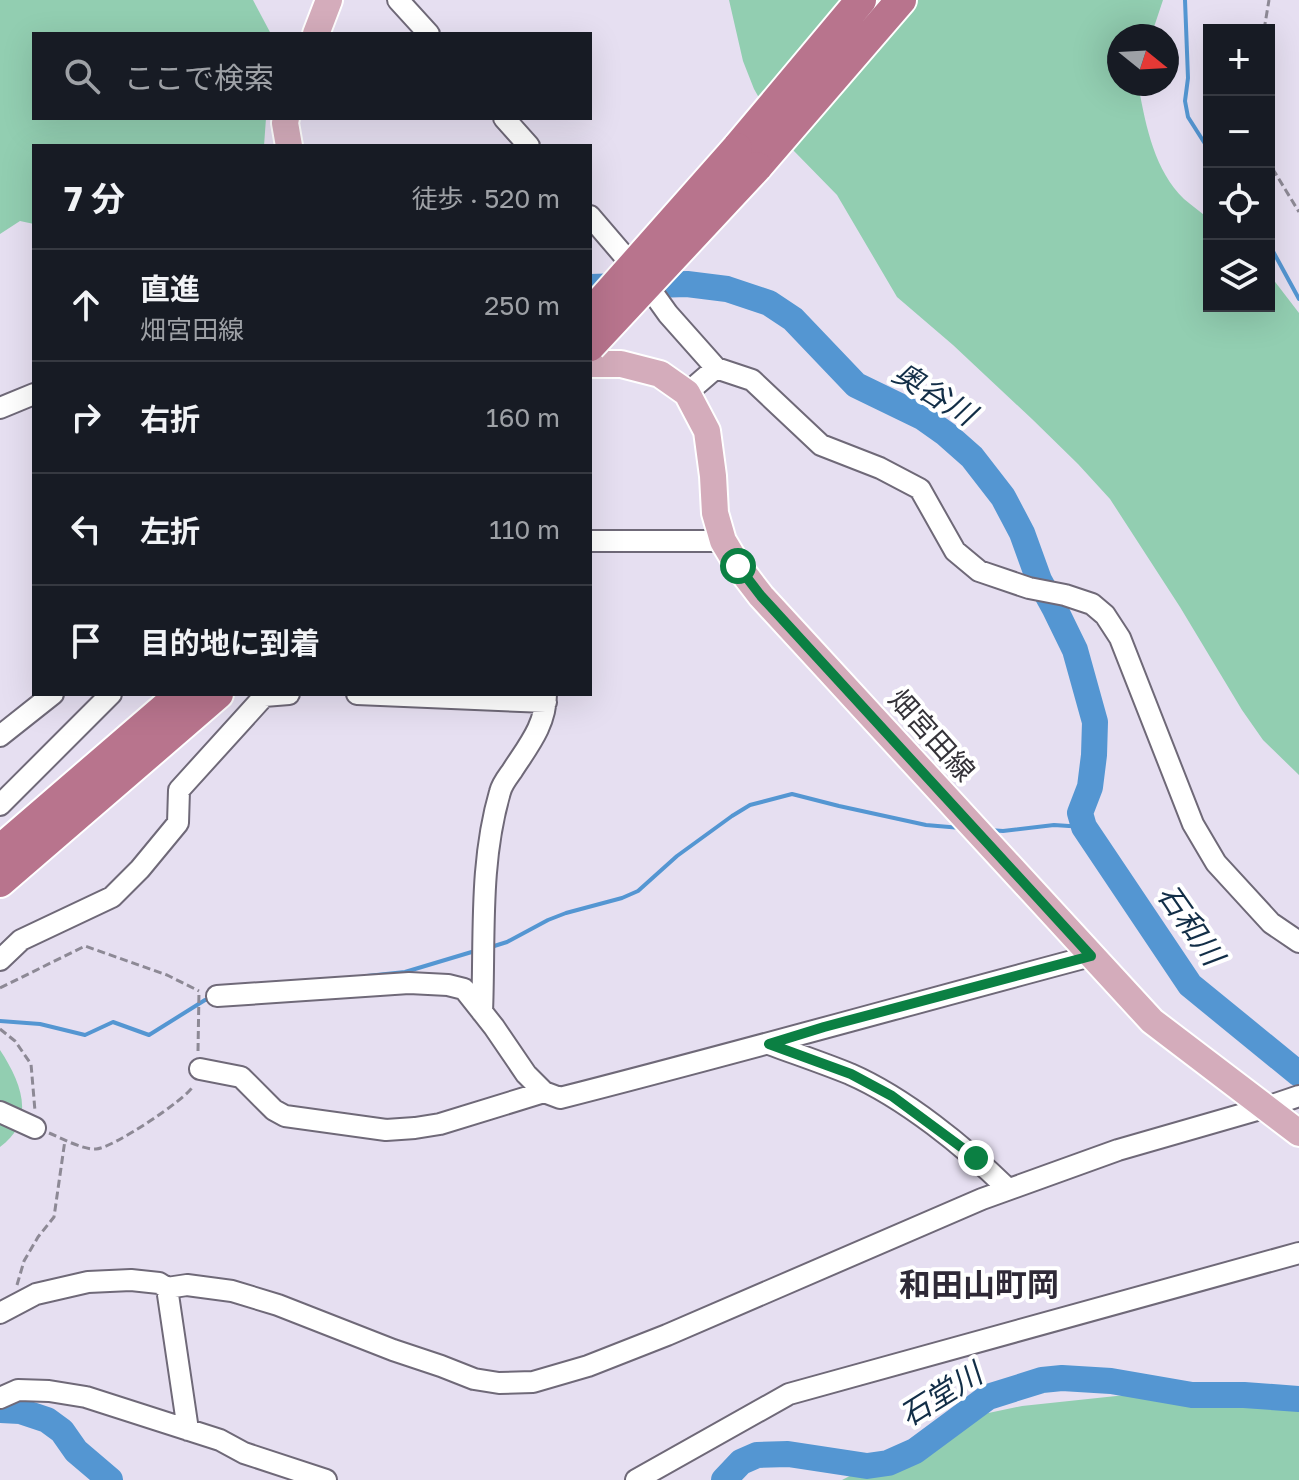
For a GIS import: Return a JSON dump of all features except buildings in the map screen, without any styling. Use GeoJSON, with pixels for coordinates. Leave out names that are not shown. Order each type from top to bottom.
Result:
{"type":"FeatureCollection","features":[{"type":"Feature","properties":{"kind":"highway"},"geometry":{"type":"LineString","coordinates":[[592,344],[747,158],[861,0]]}},
{"type":"Feature","properties":{"kind":"highway"},"geometry":{"type":"LineString","coordinates":[[592,312],[901,0]]}},
{"type":"Feature","properties":{"kind":"highway"},"geometry":{"type":"LineString","coordinates":[[0,850],[179,696]]}},
{"type":"Feature","properties":{"kind":"highway"},"geometry":{"type":"LineString","coordinates":[[0,882],[216,696]]}},
{"type":"Feature","properties":{"kind":"main road"},"geometry":{"type":"LineString","coordinates":[[317,32],[329,0]]}},
{"type":"Feature","properties":{"kind":"main road"},"geometry":{"type":"LineString","coordinates":[[286,120],[289,144]]}},
{"type":"Feature","properties":{"kind":"main road"},"geometry":{"type":"LineString","coordinates":[[592,364],[621,364],[660,374],[687,393]]}},
{"type":"Feature","properties":{"kind":"main road","name":"畑宮田線"},"geometry":{"type":"LineString","coordinates":[[687,393],[707,431],[715,513],[723,541],[761,596],[1152,1021],[1299,1133]]}},
{"type":"Feature","properties":{"kind":"street"},"geometry":{"type":"LineString","coordinates":[[398,0],[427,32]]}},
{"type":"Feature","properties":{"kind":"street"},"geometry":{"type":"LineString","coordinates":[[506,120],[527,144]]}},
{"type":"Feature","properties":{"kind":"street"},"geometry":{"type":"LineString","coordinates":[[592,218],[638,272],[668,314],[716,368],[752,380],[821,445],[880,468],[920,489],[955,551],[979,571],[1092,604],[1105,615],[1120,638],[1193,824],[1216,863],[1271,923],[1299,942]]}},
{"type":"Feature","properties":{"kind":"street"},"geometry":{"type":"LineString","coordinates":[[687,393],[716,368]]}},
{"type":"Feature","properties":{"kind":"street"},"geometry":{"type":"LineString","coordinates":[[0,408],[32,395]]}},
{"type":"Feature","properties":{"kind":"street"},"geometry":{"type":"LineString","coordinates":[[592,541],[723,541]]}},
{"type":"Feature","properties":{"kind":"street"},"geometry":{"type":"LineString","coordinates":[[0,736],[50,696]]}},
{"type":"Feature","properties":{"kind":"street"},"geometry":{"type":"LineString","coordinates":[[0,805],[109,696]]}},
{"type":"Feature","properties":{"kind":"street"},"geometry":{"type":"LineString","coordinates":[[0,960],[21,940],[112,897],[178,823],[179,790],[264,696]]}},
{"type":"Feature","properties":{"kind":"street"},"geometry":{"type":"LineString","coordinates":[[452,696],[546,698],[542,724],[501,787],[492,821],[484,896],[482,1012]]}},
{"type":"Feature","properties":{"kind":"street"},"geometry":{"type":"LineString","coordinates":[[217,996],[409,983],[464,989],[526,1074],[544,1092],[560,1098],[1091,956]]}},
{"type":"Feature","properties":{"kind":"street"},"geometry":{"type":"LineString","coordinates":[[769,1044],[851,1074],[892,1096],[976,1158],[1008,1189]]}},
{"type":"Feature","properties":{"kind":"street"},"geometry":{"type":"LineString","coordinates":[[200,1069],[241,1077],[274,1110],[285,1116],[386,1130],[440,1124],[544,1092]]}},
{"type":"Feature","properties":{"kind":"street"},"geometry":{"type":"LineString","coordinates":[[6,1310],[36,1294],[88,1282],[131,1280],[159,1283],[167,1288],[187,1285],[232,1291],[278,1305],[474,1379],[499,1383],[533,1382],[588,1366],[667,1335],[1008,1189],[1118,1150],[1299,1096]]}},
{"type":"Feature","properties":{"kind":"street"},"geometry":{"type":"LineString","coordinates":[[0,1112],[35,1128]]}},
{"type":"Feature","properties":{"kind":"street"},"geometry":{"type":"LineString","coordinates":[[636,1480],[789,1394],[1299,1253]]}},
{"type":"Feature","properties":{"kind":"street"},"geometry":{"type":"LineString","coordinates":[[167,1288],[188,1430]]}},
{"type":"Feature","properties":{"kind":"street"},"geometry":{"type":"LineString","coordinates":[[0,1398],[18,1390],[86,1397],[220,1440],[244,1453],[326,1480]]}},
{"type":"Feature","properties":{"kind":"path"},"geometry":{"type":"LineString","coordinates":[[1265,24],[1269,0]]}},
{"type":"Feature","properties":{"kind":"path"},"geometry":{"type":"LineString","coordinates":[[1273,168],[1299,212]]}},
{"type":"Feature","properties":{"kind":"path"},"geometry":{"type":"LineString","coordinates":[[0,988],[85,946],[167,975],[199,991],[200,1069],[191,1091],[107,1147],[94,1150],[65,1140],[54,1217],[24,1261],[6,1310]]}},
{"type":"Feature","properties":{"kind":"path"},"geometry":{"type":"LineString","coordinates":[[0,1029],[15,1041],[31,1064],[35,1128]]}},
{"type":"Feature","properties":{"kind":"green space"},"geometry":{"type":"Polygon","coordinates":[[[0,0],[253,0],[270,32],[32,32],[32,120],[266,120],[264,144],[32,144],[32,224],[20,221],[0,234],[0,0]]]}},
{"type":"Feature","properties":{"kind":"green space"},"geometry":{"type":"Polygon","coordinates":[[[729,0],[1163,0],[1155,24],[1107,24],[1107,96],[1141,96],[1159,162],[1174,188],[1203,214],[1203,312],[1275,312],[1275,282],[1299,313],[1299,775],[1263,740],[1242,710],[1110,499],[1032,419],[897,297],[837,195],[793,150],[770,117],[743,61],[729,0]]]}},
{"type":"Feature","properties":{"kind":"green space"},"geometry":{"type":"Polygon","coordinates":[[[0,1050],[19,1088],[22,1113],[19,1125],[0,1147],[0,1050]]]}},
{"type":"Feature","properties":{"kind":"green space"},"geometry":{"type":"Polygon","coordinates":[[[1154,1392],[1299,1398],[1299,1480],[842,1480],[960,1419],[1022,1406],[1154,1392]]]}},
{"type":"Feature","properties":{"kind":"waterway"},"geometry":{"type":"LineString","coordinates":[[1185,0],[1188,78],[1185,101],[1188,117],[1203,141]]}},
{"type":"Feature","properties":{"kind":"waterway"},"geometry":{"type":"LineString","coordinates":[[1275,255],[1299,299]]}},
{"type":"Feature","properties":{"kind":"waterway","name":"奥谷川"},"geometry":{"type":"LineString","coordinates":[[592,287],[687,284],[727,289],[769,303],[793,319],[856,385],[922,417],[972,457],[1003,497],[1022,533],[1039,580],[1075,650],[1095,722],[1090,787],[1080,813],[1084,827],[1190,985],[1299,1074]]}},
{"type":"Feature","properties":{"kind":"waterway"},"geometry":{"type":"LineString","coordinates":[[491,947],[566,913],[638,891],[677,856],[732,816],[750,805],[792,794],[926,825],[961,828]]}},
{"type":"Feature","properties":{"kind":"waterway"},"geometry":{"type":"LineString","coordinates":[[989,830],[1054,825],[1084,827]]}},
{"type":"Feature","properties":{"kind":"waterway"},"geometry":{"type":"LineString","coordinates":[[367,976],[405,972],[475,951]]}},
{"type":"Feature","properties":{"kind":"waterway"},"geometry":{"type":"LineString","coordinates":[[0,1021],[40,1024],[85,1035],[113,1022],[149,1035],[205,1000],[213,1000]]}},
{"type":"Feature","properties":{"kind":"waterway","name":"石堂川"},"geometry":{"type":"LineString","coordinates":[[724,1480],[741,1462],[757,1455],[788,1454],[867,1466],[888,1463],[915,1451],[988,1397],[1042,1380],[1111,1381],[1192,1395],[1299,1399]]}},
{"type":"Feature","properties":{"kind":"waterway","name":"石堂川"},"geometry":{"type":"LineString","coordinates":[[0,1410],[20,1411],[47,1420],[62,1431],[76,1451],[110,1480]]}},
{"type":"Feature","properties":{"kind":"district","name":"和田山町岡"},"geometry":{"type":"Point","coordinates":[979,1285]}},
{"type":"Feature","properties":{"kind":"route"},"geometry":{"type":"LineString","coordinates":[[738,566],[761,596],[1091,956],[769,1044],[851,1074],[892,1096],[976,1158]]}},
{"type":"Feature","properties":{"kind":"water label","name":"石和川"},"geometry":{"type":"Point","coordinates":[1190,925]}}]}
